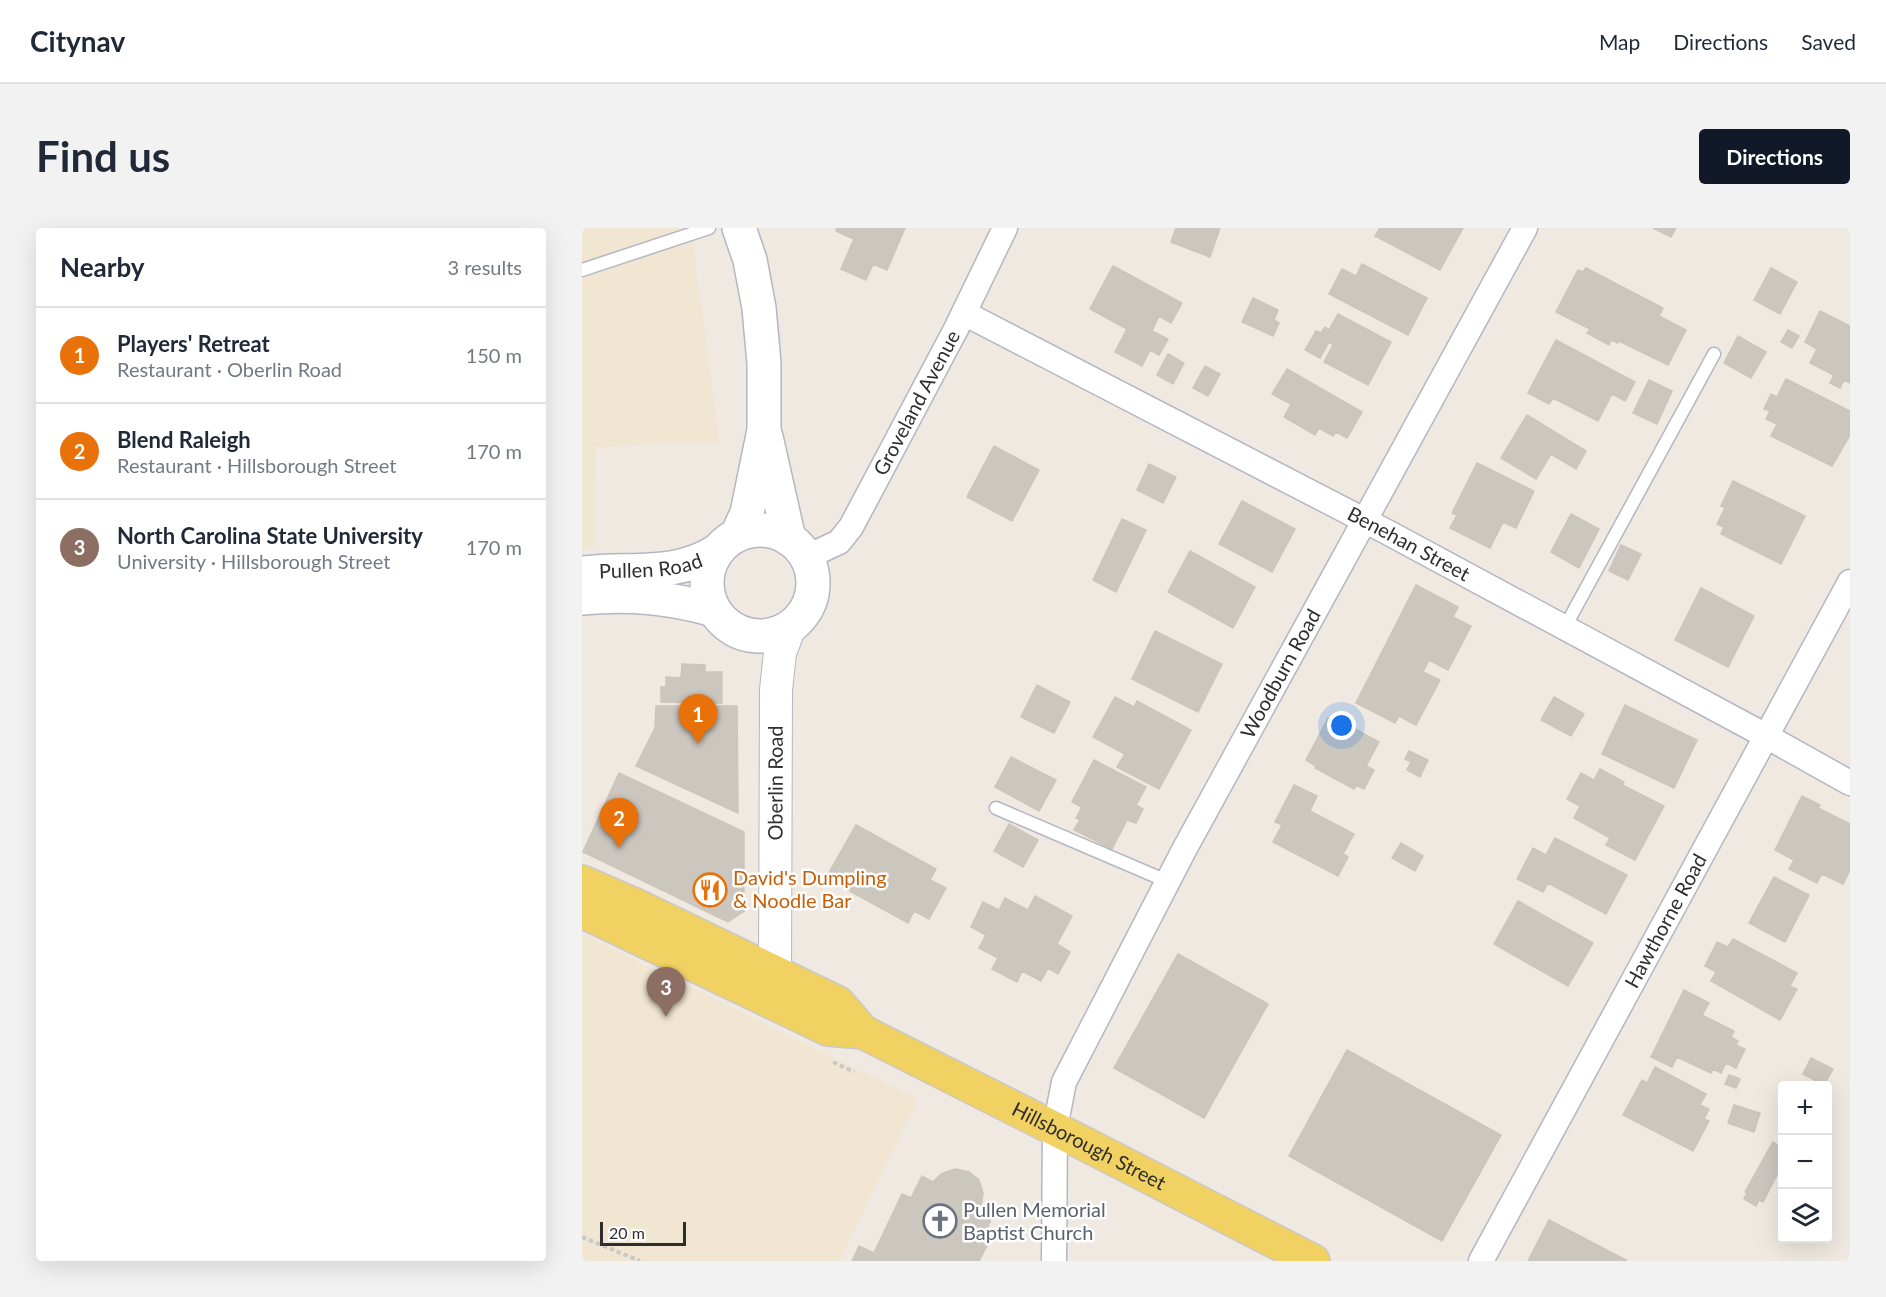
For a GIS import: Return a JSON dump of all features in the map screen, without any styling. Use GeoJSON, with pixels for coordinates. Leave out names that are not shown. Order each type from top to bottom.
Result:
{"type":"FeatureCollection","features":[{"type":"Feature","properties":{"kind":"main road"},"geometry":{"type":"LineString","coordinates":[[739,228],[750,260],[759,308],[764,363],[764,430],[747,513],[727,543],[712,560],[706,580],[709,600],[722,621],[734,630],[761,637],[776,635],[800,619],[809,606],[814,581],[812,569],[798,548],[784,518],[779,487],[764,430]]}},
{"type":"Feature","properties":{"kind":"main road"},"geometry":{"type":"LineString","coordinates":[[727,543],[750,531],[764,530],[777,533],[798,548]]}},
{"type":"Feature","properties":{"kind":"main road","name":"Pullen Road"},"geometry":{"type":"LineString","coordinates":[[582,573],[678,568],[704,560],[727,543]]}},
{"type":"Feature","properties":{"kind":"main road","name":"Pullen Road"},"geometry":{"type":"LineString","coordinates":[[582,598],[625,596],[666,598],[714,610]]}},
{"type":"Feature","properties":{"kind":"main road","name":"Hillsborough Street"},"geometry":{"type":"LineString","coordinates":[[582,882],[637,906],[838,1003],[863,1032]]}},
{"type":"Feature","properties":{"kind":"main road","name":"Hillsborough Street"},"geometry":{"type":"LineString","coordinates":[[582,911],[828,1029],[863,1032],[1313,1261]]}},
{"type":"Feature","properties":{"kind":"street","name":"Groveland Avenue"},"geometry":{"type":"LineString","coordinates":[[798,548],[839,542],[852,527],[964,313],[1005,228]]}},
{"type":"Feature","properties":{"kind":"street","name":"Woodburn Road"},"geometry":{"type":"LineString","coordinates":[[1054,1261],[1055,1128],[1064,1082],[1364,520],[1525,228]]}},
{"type":"Feature","properties":{"kind":"street","name":"Benehan Street"},"geometry":{"type":"LineString","coordinates":[[964,313],[1364,520],[1850,783]]}},
{"type":"Feature","properties":{"kind":"street","name":"Hawthorne Road"},"geometry":{"type":"LineString","coordinates":[[1481,1261],[1850,582]]}},
{"type":"Feature","properties":{"kind":"street","name":"Oberlin Road"},"geometry":{"type":"LineString","coordinates":[[775,973],[776,690],[780,653],[789,628]]}},
{"type":"Feature","properties":{"kind":"lane"},"geometry":{"type":"LineString","coordinates":[[582,270],[709,228]]}},
{"type":"Feature","properties":{"kind":"lane"},"geometry":{"type":"LineString","coordinates":[[1565,627],[1714,354]]}},
{"type":"Feature","properties":{"kind":"lane"},"geometry":{"type":"LineString","coordinates":[[996,808],[1169,882]]}},
{"type":"Feature","properties":{"kind":"path"},"geometry":{"type":"LineString","coordinates":[[833,1062],[854,1072]]}},
{"type":"Feature","properties":{"kind":"path"},"geometry":{"type":"LineString","coordinates":[[582,1237],[640,1261]]}},
{"type":"Feature","properties":{"kind":"shaded area"},"geometry":{"type":"Polygon","coordinates":[[[582,228],[691,228],[719,441],[595,447],[596,545],[582,547],[582,228]]]}},
{"type":"Feature","properties":{"kind":"shaded area"},"geometry":{"type":"Polygon","coordinates":[[[582,934],[918,1099],[839,1261],[582,1261],[582,934]]]}},
{"type":"Feature","properties":{"kind":"building"},"geometry":{"type":"Polygon","coordinates":[[[837,228],[905,228],[887,270],[873,264],[866,280],[841,269],[854,239],[836,231],[837,228]]]}},
{"type":"Feature","properties":{"kind":"building"},"geometry":{"type":"Polygon","coordinates":[[[1176,228],[1220,228],[1210,257],[1171,242],[1176,228]]]}},
{"type":"Feature","properties":{"kind":"building"},"geometry":{"type":"Polygon","coordinates":[[[1380,228],[1463,228],[1440,270],[1375,236],[1380,228]]]}},
{"type":"Feature","properties":{"kind":"building"},"geometry":{"type":"Polygon","coordinates":[[[1653,228],[1676,228],[1671,237],[1653,228]]]}},
{"type":"Feature","properties":{"kind":"building"},"geometry":{"type":"Polygon","coordinates":[[[1362,264],[1427,298],[1408,335],[1329,294],[1342,269],[1356,276],[1362,264]]]}},
{"type":"Feature","properties":{"kind":"building"},"geometry":{"type":"Polygon","coordinates":[[[1113,266],[1182,303],[1171,323],[1159,316],[1152,331],[1168,339],[1159,355],[1150,350],[1142,366],[1115,352],[1127,329],[1090,309],[1113,266]]]}},
{"type":"Feature","properties":{"kind":"building"},"geometry":{"type":"Polygon","coordinates":[[[1586,268],[1663,308],[1659,316],[1686,330],[1668,365],[1619,341],[1618,343],[1611,340],[1609,345],[1587,333],[1590,329],[1556,312],[1578,270],[1583,272],[1586,268]]]}},
{"type":"Feature","properties":{"kind":"building"},"geometry":{"type":"Polygon","coordinates":[[[1771,268],[1797,282],[1780,314],[1754,300],[1771,268]]]}},
{"type":"Feature","properties":{"kind":"building"},"geometry":{"type":"Polygon","coordinates":[[[1253,298],[1278,310],[1274,320],[1279,323],[1273,336],[1242,322],[1253,298]]]}},
{"type":"Feature","properties":{"kind":"building"},"geometry":{"type":"Polygon","coordinates":[[[1820,311],[1850,326],[1850,383],[1844,380],[1840,388],[1830,383],[1834,375],[1810,363],[1817,349],[1805,342],[1820,311]]]}},
{"type":"Feature","properties":{"kind":"building"},"geometry":{"type":"Polygon","coordinates":[[[1338,314],[1391,342],[1368,385],[1324,362],[1333,345],[1329,342],[1320,358],[1305,350],[1316,331],[1321,333],[1325,327],[1329,330],[1338,314]]]}},
{"type":"Feature","properties":{"kind":"building"},"geometry":{"type":"Polygon","coordinates":[[[1788,330],[1799,336],[1792,348],[1781,342],[1788,330]]]}},
{"type":"Feature","properties":{"kind":"building"},"geometry":{"type":"Polygon","coordinates":[[[1738,336],[1766,352],[1751,378],[1724,363],[1738,336]]]}},
{"type":"Feature","properties":{"kind":"building"},"geometry":{"type":"Polygon","coordinates":[[[1556,340],[1635,382],[1625,401],[1612,394],[1598,421],[1553,398],[1549,404],[1528,393],[1556,340]]]}},
{"type":"Feature","properties":{"kind":"building"},"geometry":{"type":"Polygon","coordinates":[[[1168,354],[1184,363],[1173,384],[1157,375],[1168,354]]]}},
{"type":"Feature","properties":{"kind":"building"},"geometry":{"type":"Polygon","coordinates":[[[1205,366],[1220,374],[1208,396],[1193,388],[1205,366]]]}},
{"type":"Feature","properties":{"kind":"building"},"geometry":{"type":"Polygon","coordinates":[[[1287,369],[1362,412],[1347,438],[1336,432],[1333,436],[1319,428],[1315,435],[1284,417],[1291,404],[1272,394],[1287,369]]]}},
{"type":"Feature","properties":{"kind":"building"},"geometry":{"type":"Polygon","coordinates":[[[1786,379],[1850,411],[1850,435],[1832,466],[1771,436],[1777,424],[1766,419],[1770,411],[1764,409],[1771,394],[1777,397],[1786,379]]]}},
{"type":"Feature","properties":{"kind":"building"},"geometry":{"type":"Polygon","coordinates":[[[1649,380],[1672,391],[1657,424],[1633,413],[1649,380]]]}},
{"type":"Feature","properties":{"kind":"building"},"geometry":{"type":"Polygon","coordinates":[[[1527,415],[1586,451],[1576,469],[1551,454],[1536,479],[1501,458],[1527,415]]]}},
{"type":"Feature","properties":{"kind":"building"},"geometry":{"type":"Polygon","coordinates":[[[994,446],[1039,470],[1012,521],[967,497],[994,446]]]}},
{"type":"Feature","properties":{"kind":"building"},"geometry":{"type":"Polygon","coordinates":[[[1477,463],[1534,491],[1516,528],[1503,522],[1490,548],[1450,528],[1457,515],[1452,513],[1477,463]]]}},
{"type":"Feature","properties":{"kind":"building"},"geometry":{"type":"Polygon","coordinates":[[[1149,464],[1176,477],[1163,503],[1137,490],[1149,464]]]}},
{"type":"Feature","properties":{"kind":"building"},"geometry":{"type":"Polygon","coordinates":[[[1733,481],[1805,516],[1781,564],[1721,534],[1724,527],[1717,524],[1725,508],[1721,506],[1733,481]]]}},
{"type":"Feature","properties":{"kind":"building"},"geometry":{"type":"Polygon","coordinates":[[[1242,501],[1295,529],[1272,572],[1219,544],[1242,501]]]}},
{"type":"Feature","properties":{"kind":"building"},"geometry":{"type":"Polygon","coordinates":[[[1571,514],[1599,529],[1579,568],[1551,552],[1571,514]]]}},
{"type":"Feature","properties":{"kind":"building"},"geometry":{"type":"Polygon","coordinates":[[[1122,519],[1146,530],[1116,592],[1093,580],[1122,519]]]}},
{"type":"Feature","properties":{"kind":"building"},"geometry":{"type":"Polygon","coordinates":[[[1621,545],[1641,554],[1628,580],[1609,571],[1621,545]]]}},
{"type":"Feature","properties":{"kind":"building"},"geometry":{"type":"Polygon","coordinates":[[[1190,551],[1255,587],[1233,628],[1168,592],[1190,551]]]}},
{"type":"Feature","properties":{"kind":"building"},"geometry":{"type":"Polygon","coordinates":[[[1416,585],[1458,607],[1453,617],[1471,626],[1448,670],[1429,660],[1423,672],[1440,680],[1416,725],[1399,716],[1395,723],[1356,703],[1416,585]]]}},
{"type":"Feature","properties":{"kind":"building"},"geometry":{"type":"Polygon","coordinates":[[[1701,588],[1754,616],[1728,667],[1675,640],[1701,588]]]}},
{"type":"Feature","properties":{"kind":"building"},"geometry":{"type":"Polygon","coordinates":[[[1155,631],[1222,664],[1198,712],[1132,679],[1155,631]]]}},
{"type":"Feature","properties":{"kind":"building"},"geometry":{"type":"Polygon","coordinates":[[[682,664],[705,665],[705,672],[722,672],[722,703],[661,702],[661,687],[666,687],[666,677],[681,678],[682,664]]]}},
{"type":"Feature","properties":{"kind":"building"},"geometry":{"type":"Polygon","coordinates":[[[1037,685],[1070,702],[1054,733],[1021,717],[1037,685]]]}},
{"type":"Feature","properties":{"kind":"building"},"geometry":{"type":"Polygon","coordinates":[[[1115,697],[1134,707],[1137,701],[1191,730],[1159,789],[1117,767],[1125,754],[1093,737],[1115,697]]]}},
{"type":"Feature","properties":{"kind":"building"},"geometry":{"type":"Polygon","coordinates":[[[1554,697],[1584,714],[1571,736],[1541,720],[1554,697]]]}},
{"type":"Feature","properties":{"kind":"building"},"geometry":{"type":"Polygon","coordinates":[[[1625,705],[1697,740],[1674,788],[1602,754],[1625,705]]]}},
{"type":"Feature","properties":{"kind":"building"},"geometry":{"type":"Polygon","coordinates":[[[656,706],[737,706],[738,813],[636,766],[655,728],[656,706]]]}},
{"type":"Feature","properties":{"kind":"building"},"geometry":{"type":"Polygon","coordinates":[[[1328,718],[1337,724],[1339,720],[1379,742],[1366,766],[1374,770],[1364,789],[1356,785],[1354,789],[1315,768],[1316,766],[1306,760],[1328,718]]]}},
{"type":"Feature","properties":{"kind":"building"},"geometry":{"type":"Polygon","coordinates":[[[1409,751],[1428,760],[1420,777],[1407,770],[1411,762],[1405,759],[1409,751]]]}},
{"type":"Feature","properties":{"kind":"building"},"geometry":{"type":"Polygon","coordinates":[[[1011,757],[1056,780],[1039,811],[995,787],[1011,757]]]}},
{"type":"Feature","properties":{"kind":"building"},"geometry":{"type":"Polygon","coordinates":[[[1094,760],[1146,787],[1136,805],[1143,809],[1136,823],[1127,820],[1112,849],[1074,830],[1080,820],[1076,818],[1082,807],[1072,802],[1094,760]]]}},
{"type":"Feature","properties":{"kind":"building"},"geometry":{"type":"Polygon","coordinates":[[[1600,769],[1624,782],[1622,785],[1664,806],[1635,860],[1606,845],[1610,838],[1574,818],[1580,806],[1567,799],[1581,773],[1594,780],[1600,769]]]}},
{"type":"Feature","properties":{"kind":"building"},"geometry":{"type":"Polygon","coordinates":[[[619,773],[744,832],[744,911],[728,922],[583,852],[619,773]]]}},
{"type":"Feature","properties":{"kind":"building"},"geometry":{"type":"Polygon","coordinates":[[[1294,785],[1317,796],[1310,811],[1354,834],[1343,854],[1348,857],[1338,876],[1273,842],[1282,825],[1275,822],[1294,785]]]}},
{"type":"Feature","properties":{"kind":"building"},"geometry":{"type":"Polygon","coordinates":[[[1802,796],[1820,805],[1818,808],[1850,824],[1850,870],[1843,884],[1822,874],[1817,883],[1789,869],[1794,860],[1775,850],[1802,796]]]}},
{"type":"Feature","properties":{"kind":"building"},"geometry":{"type":"Polygon","coordinates":[[[1009,824],[1038,840],[1023,867],[994,851],[1009,824]]]}},
{"type":"Feature","properties":{"kind":"building"},"geometry":{"type":"Polygon","coordinates":[[[856,825],[936,869],[930,880],[946,888],[929,919],[914,911],[908,923],[826,878],[856,825]]]}},
{"type":"Feature","properties":{"kind":"building"},"geometry":{"type":"Polygon","coordinates":[[[1555,838],[1627,875],[1606,914],[1548,883],[1543,892],[1517,879],[1533,848],[1546,855],[1555,838]]]}},
{"type":"Feature","properties":{"kind":"building"},"geometry":{"type":"Polygon","coordinates":[[[1401,843],[1423,856],[1415,871],[1392,858],[1401,843]]]}},
{"type":"Feature","properties":{"kind":"building"},"geometry":{"type":"Polygon","coordinates":[[[1774,877],[1809,895],[1785,942],[1749,923],[1774,877]]]}},
{"type":"Feature","properties":{"kind":"building"},"geometry":{"type":"Polygon","coordinates":[[[1035,896],[1072,916],[1057,944],[1070,952],[1058,974],[1048,968],[1041,981],[1022,971],[1017,982],[992,969],[998,958],[979,948],[986,935],[971,927],[983,902],[999,910],[1005,898],[1028,910],[1035,896]]]}},
{"type":"Feature","properties":{"kind":"building"},"geometry":{"type":"Polygon","coordinates":[[[1518,901],[1593,943],[1568,986],[1494,944],[1518,901]]]}},
{"type":"Feature","properties":{"kind":"building"},"geometry":{"type":"Polygon","coordinates":[[[1733,939],[1797,973],[1790,986],[1797,989],[1780,1020],[1711,981],[1716,972],[1705,966],[1717,942],[1728,947],[1733,939]]]}},
{"type":"Feature","properties":{"kind":"building"},"geometry":{"type":"Polygon","coordinates":[[[1178,954],[1268,1004],[1204,1118],[1114,1068],[1178,954]]]}},
{"type":"Feature","properties":{"kind":"building"},"geometry":{"type":"Polygon","coordinates":[[[1684,990],[1709,1003],[1702,1015],[1734,1031],[1731,1037],[1738,1041],[1736,1045],[1745,1049],[1736,1068],[1726,1063],[1721,1073],[1713,1069],[1711,1073],[1677,1057],[1672,1067],[1651,1057],[1684,990]]]}},
{"type":"Feature","properties":{"kind":"building"},"geometry":{"type":"Polygon","coordinates":[[[1347,1050],[1501,1135],[1442,1241],[1289,1156],[1347,1050]]]}},
{"type":"Feature","properties":{"kind":"building"},"geometry":{"type":"Polygon","coordinates":[[[1811,1058],[1833,1069],[1826,1081],[1816,1081],[1803,1074],[1811,1058]]]}},
{"type":"Feature","properties":{"kind":"building"},"geometry":{"type":"Polygon","coordinates":[[[1655,1067],[1706,1094],[1700,1105],[1709,1109],[1704,1119],[1709,1121],[1693,1151],[1623,1115],[1642,1080],[1647,1083],[1655,1067]]]}},
{"type":"Feature","properties":{"kind":"building"},"geometry":{"type":"Polygon","coordinates":[[[1729,1075],[1740,1079],[1736,1088],[1725,1084],[1729,1075]]]}},
{"type":"Feature","properties":{"kind":"building"},"geometry":{"type":"Polygon","coordinates":[[[1734,1105],[1760,1113],[1754,1132],[1728,1123],[1734,1105]]]}},
{"type":"Feature","properties":{"kind":"building"},"geometry":{"type":"Polygon","coordinates":[[[1773,1142],[1778,1145],[1778,1173],[1763,1202],[1759,1200],[1756,1206],[1744,1199],[1747,1193],[1745,1192],[1773,1142]]]}},
{"type":"Feature","properties":{"kind":"building","name":"Pullen Memorial Baptist Church"},"geometry":{"type":"Polygon","coordinates":[[[955,1169],[969,1172],[979,1180],[983,1193],[981,1206],[994,1212],[986,1231],[993,1234],[979,1261],[852,1261],[859,1246],[874,1253],[902,1194],[911,1198],[922,1176],[933,1182],[941,1174],[955,1169]]]}},
{"type":"Feature","properties":{"kind":"building"},"geometry":{"type":"Polygon","coordinates":[[[1549,1220],[1626,1260],[1528,1261],[1549,1220]]]}},
{"type":"Feature","properties":{"kind":"place","name":"Players' Retreat"},"geometry":{"type":"Point","coordinates":[698,744]}},
{"type":"Feature","properties":{"kind":"place","name":"Blend Raleigh"},"geometry":{"type":"Point","coordinates":[619,848]}},
{"type":"Feature","properties":{"kind":"place","name":"David's Dumpling & Noodle Bar"},"geometry":{"type":"Point","coordinates":[710,890]}},
{"type":"Feature","properties":{"kind":"place","name":"North Carolina State University"},"geometry":{"type":"Point","coordinates":[666,1017]}},
{"type":"Feature","properties":{"kind":"place","name":"Pullen Memorial Baptist Church"},"geometry":{"type":"Point","coordinates":[940,1221]}}]}
